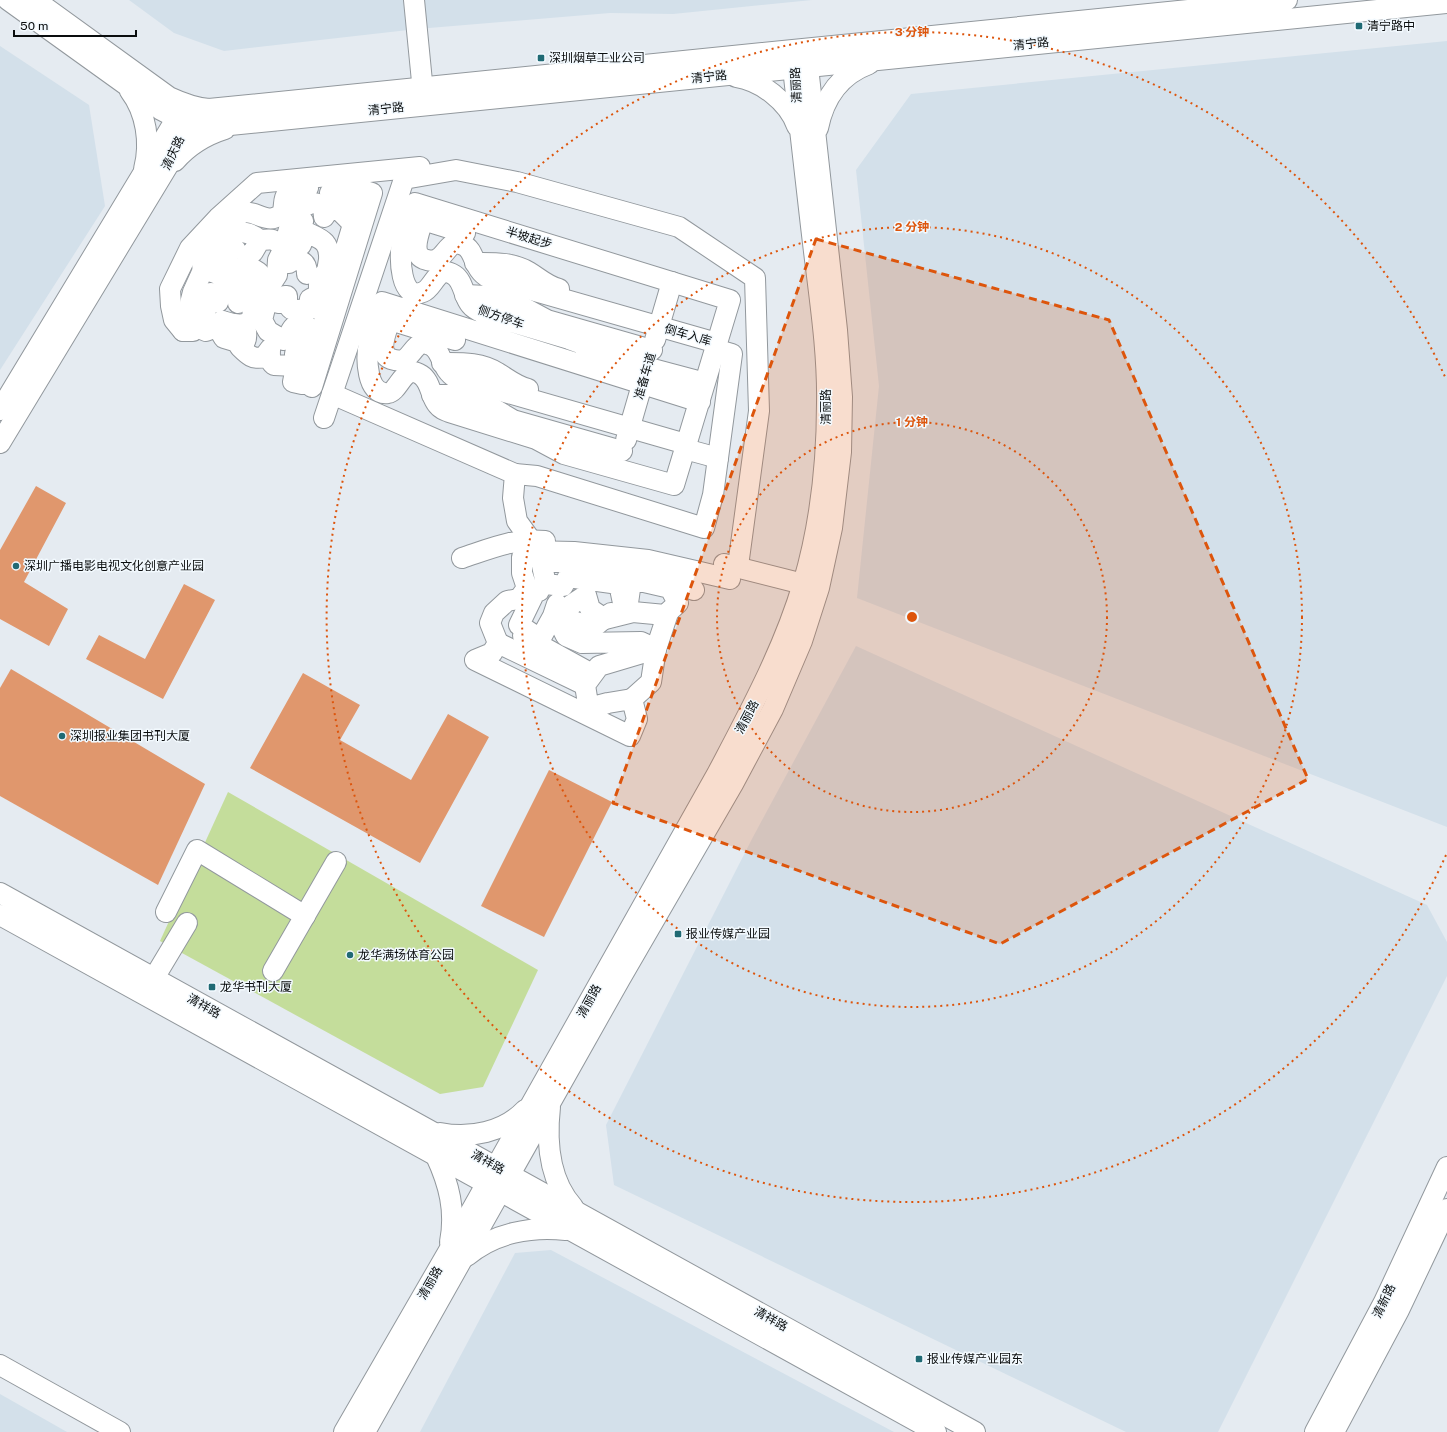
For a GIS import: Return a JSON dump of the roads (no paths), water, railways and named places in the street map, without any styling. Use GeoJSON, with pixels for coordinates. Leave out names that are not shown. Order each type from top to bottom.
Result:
{"type":"FeatureCollection","features":[{"type":"Feature","properties":{"kind":"street","name":"清宁路"},"geometry":{"type":"LineString","coordinates":[[8,0],[161,110],[183,115],[210,127],[424,97],[799,50],[1241,9],[1447,3]]}},
{"type":"Feature","properties":{"kind":"street","name":"清宁路"},"geometry":{"type":"LineString","coordinates":[[35,0],[169,97],[183,115]]}},
{"type":"Feature","properties":{"kind":"street"},"geometry":{"type":"LineString","coordinates":[[414,0],[424,97]]}},
{"type":"Feature","properties":{"kind":"street","name":"清宁路"},"geometry":{"type":"LineString","coordinates":[[183,115],[209,110],[424,97],[726,75],[880,60],[1241,9],[1287,0]]}},
{"type":"Feature","properties":{"kind":"street","name":"清丽路"},"geometry":{"type":"LineString","coordinates":[[365,1432],[455,1256],[541,1102],[620,979],[733,784],[769,716],[802,641],[811,586],[832,528],[841,452],[842,397],[837,330],[809,140],[799,50]]}},
{"type":"Feature","properties":{"kind":"street"},"geometry":{"type":"LineString","coordinates":[[726,75],[746,78],[760,85],[775,96],[788,109],[809,140],[829,95],[843,78],[858,68],[880,60]]}},
{"type":"Feature","properties":{"kind":"street"},"geometry":{"type":"LineString","coordinates":[[127,86],[138,100],[146,129],[146,159],[141,178]]}},
{"type":"Feature","properties":{"kind":"street","name":"清庆路"},"geometry":{"type":"LineString","coordinates":[[0,443],[178,149],[183,137],[183,115]]}},
{"type":"Feature","properties":{"kind":"street","name":"清庆路"},"geometry":{"type":"LineString","coordinates":[[0,410],[141,178],[183,115]]}},
{"type":"Feature","properties":{"kind":"street"},"geometry":{"type":"LineString","coordinates":[[163,174],[178,157],[204,138],[240,124]]}},
{"type":"Feature","properties":{"kind":"street"},"geometry":{"type":"LineString","coordinates":[[312,304],[300,295],[307,274],[305,263],[302,260],[292,260],[289,263],[281,254],[278,260],[277,276],[252,319],[248,323],[242,325],[228,322],[206,331],[190,329],[174,320],[170,289],[190,248],[218,218],[257,183],[476,161]]}},
{"type":"Feature","properties":{"kind":"street"},"geometry":{"type":"LineString","coordinates":[[324,418],[404,179],[456,170],[517,182],[679,227],[755,278],[759,411],[734,573]]}},
{"type":"Feature","properties":{"kind":"street"},"geometry":{"type":"LineString","coordinates":[[312,386],[372,193],[336,182],[334,201],[336,230],[333,238],[327,244]]}},
{"type":"Feature","properties":{"kind":"street"},"geometry":{"type":"LineString","coordinates":[[190,329],[194,292],[211,272],[219,266],[224,251],[227,249],[235,249],[230,245],[228,240],[229,231],[236,218],[243,213],[249,212],[265,218],[279,216],[283,212],[288,189],[298,186],[334,201],[350,198],[356,201],[356,211],[308,378],[302,384],[293,382],[296,366],[294,354],[301,350],[307,339],[308,330],[297,329]]}},
{"type":"Feature","properties":{"kind":"street"},"geometry":{"type":"LineString","coordinates":[[249,351],[255,340],[270,261],[270,255],[267,252],[273,243],[287,236],[291,222],[294,221],[302,223],[303,221],[296,213],[294,207],[296,200],[300,196],[307,204],[313,202],[319,204],[323,207],[324,217],[334,201]]}},
{"type":"Feature","properties":{"kind":"street","name":"侧方停车"},"geometry":{"type":"LineString","coordinates":[[471,227],[415,203],[402,244],[401,253],[405,286],[410,291],[422,293],[427,290],[436,277],[441,273],[454,275],[459,280],[469,303],[474,308],[482,312],[545,326],[602,336],[647,367]]}},
{"type":"Feature","properties":{"kind":"street"},"geometry":{"type":"LineString","coordinates":[[471,227],[423,220],[416,249],[422,259],[435,260],[440,258],[450,246],[462,244],[471,252],[475,263],[483,275],[489,278],[550,291],[660,322]]}},
{"type":"Feature","properties":{"kind":"street","name":"半坡起步"},"geometry":{"type":"LineString","coordinates":[[471,227],[583,262],[591,270],[628,269],[730,300],[716,346]]}},
{"type":"Feature","properties":{"kind":"street"},"geometry":{"type":"LineString","coordinates":[[211,272],[220,276],[230,275],[235,268],[237,281],[240,283],[252,281],[263,299],[268,331],[283,340],[287,339],[314,314],[312,304],[320,290],[320,280],[327,271],[329,253],[327,244],[306,232],[301,245],[298,247],[273,243],[248,233],[229,231]]}},
{"type":"Feature","properties":{"kind":"street"},"geometry":{"type":"LineString","coordinates":[[307,274],[312,268],[318,266],[327,271]]}},
{"type":"Feature","properties":{"kind":"street"},"geometry":{"type":"LineString","coordinates":[[211,272],[211,294],[218,302]]}},
{"type":"Feature","properties":{"kind":"street","name":"准备车道"},"geometry":{"type":"LineString","coordinates":[[620,460],[672,282]]}},
{"type":"Feature","properties":{"kind":"street"},"geometry":{"type":"LineString","coordinates":[[218,302],[221,290],[227,288],[238,290],[240,294],[238,303],[250,296],[279,303],[285,296],[287,296],[287,304],[291,309],[298,310],[312,304]]}},
{"type":"Feature","properties":{"kind":"street","name":"倒车入库"},"geometry":{"type":"LineString","coordinates":[[550,291],[611,304],[660,322],[732,354],[725,408]]}},
{"type":"Feature","properties":{"kind":"street"},"geometry":{"type":"LineString","coordinates":[[190,329],[204,319],[208,304],[218,302]]}},
{"type":"Feature","properties":{"kind":"street"},"geometry":{"type":"LineString","coordinates":[[647,367],[595,369],[550,361],[438,327],[382,302],[369,344],[368,353],[370,378],[372,386],[377,391],[389,393],[394,390],[403,376],[408,373],[415,372],[426,380],[432,395],[441,408],[449,412],[569,436],[674,485],[716,346]]}},
{"type":"Feature","properties":{"kind":"street"},"geometry":{"type":"LineString","coordinates":[[438,327],[390,320],[383,348],[386,355],[390,359],[402,360],[407,358],[418,345],[423,343],[429,344],[438,352],[442,363],[450,375],[456,378],[578,404],[686,447],[718,458]]}},
{"type":"Feature","properties":{"kind":"street"},"geometry":{"type":"LineString","coordinates":[[228,322],[243,328],[246,331],[249,351]]}},
{"type":"Feature","properties":{"kind":"street"},"geometry":{"type":"LineString","coordinates":[[332,394],[515,474],[537,476],[704,528],[713,495],[725,408],[647,367],[596,354],[580,343],[545,326]]}},
{"type":"Feature","properties":{"kind":"street"},"geometry":{"type":"LineString","coordinates":[[249,351],[264,357],[270,349],[271,363],[274,366],[296,366]]}},
{"type":"Feature","properties":{"kind":"street"},"geometry":{"type":"LineString","coordinates":[[517,391],[630,424]]}},
{"type":"Feature","properties":{"kind":"street"},"geometry":{"type":"LineString","coordinates":[[512,425],[564,454],[620,460]]}},
{"type":"Feature","properties":{"kind":"street"},"geometry":{"type":"LineString","coordinates":[[515,474],[513,498],[517,521],[530,539]]}},
{"type":"Feature","properties":{"kind":"street"},"geometry":{"type":"LineString","coordinates":[[462,558],[498,545],[530,539],[677,555],[734,573],[811,586]]}},
{"type":"Feature","properties":{"kind":"street"},"geometry":{"type":"LineString","coordinates":[[588,680],[534,635],[519,625],[531,589],[522,573],[522,557],[528,551],[574,552],[648,560],[704,573],[734,573]]}},
{"type":"Feature","properties":{"kind":"street"},"geometry":{"type":"LineString","coordinates":[[561,591],[546,584],[541,560],[609,565],[665,578],[694,590]]}},
{"type":"Feature","properties":{"kind":"street"},"geometry":{"type":"LineString","coordinates":[[565,628],[582,643],[667,647],[684,607],[704,573]]}},
{"type":"Feature","properties":{"kind":"street"},"geometry":{"type":"LineString","coordinates":[[541,641],[553,616],[561,591],[568,577],[619,584],[628,608],[647,646],[651,682],[632,699],[608,703],[593,708],[588,704],[588,680],[599,666],[647,646],[668,613],[678,603],[670,588],[644,582],[631,582],[628,608]]}},
{"type":"Feature","properties":{"kind":"street"},"geometry":{"type":"LineString","coordinates":[[561,591],[531,589],[519,599],[506,601],[494,613],[490,623],[498,643],[588,680]]}},
{"type":"Feature","properties":{"kind":"street"},"geometry":{"type":"LineString","coordinates":[[565,628],[570,605],[586,595],[590,609],[605,619]]}},
{"type":"Feature","properties":{"kind":"street"},"geometry":{"type":"LineString","coordinates":[[541,641],[565,628],[594,626],[628,608],[665,616],[668,613]]}},
{"type":"Feature","properties":{"kind":"street"},"geometry":{"type":"LineString","coordinates":[[492,618],[541,641]]}},
{"type":"Feature","properties":{"kind":"street"},"geometry":{"type":"LineString","coordinates":[[498,643],[492,654],[475,660],[630,736],[637,719],[632,699]]}},
{"type":"Feature","properties":{"kind":"street"},"geometry":{"type":"LineString","coordinates":[[166,912],[197,850],[305,916]]}},
{"type":"Feature","properties":{"kind":"street"},"geometry":{"type":"LineString","coordinates":[[273,970],[336,862]]}},
{"type":"Feature","properties":{"kind":"street","name":"清祥路"},"geometry":{"type":"LineString","coordinates":[[0,893],[432,1132],[573,1231],[936,1432]]}},
{"type":"Feature","properties":{"kind":"street","name":"清祥路"},"geometry":{"type":"LineString","coordinates":[[0,915],[436,1156],[498,1179],[577,1212],[975,1432]]}},
{"type":"Feature","properties":{"kind":"street"},"geometry":{"type":"LineString","coordinates":[[154,978],[187,924]]}},
{"type":"Feature","properties":{"kind":"street"},"geometry":{"type":"LineString","coordinates":[[432,1132],[453,1136],[487,1132],[518,1118],[541,1102],[548,1132],[552,1166],[557,1184],[565,1199],[577,1212]]}},
{"type":"Feature","properties":{"kind":"street"},"geometry":{"type":"LineString","coordinates":[[436,1156],[445,1174],[450,1194],[455,1256],[513,1232],[552,1229],[573,1231]]}},
{"type":"Feature","properties":{"kind":"street","name":"清新路"},"geometry":{"type":"LineString","coordinates":[[1315,1432],[1384,1302],[1447,1167]]}},
{"type":"Feature","properties":{"kind":"street","name":"清新路"},"geometry":{"type":"LineString","coordinates":[[1334,1432],[1399,1310],[1447,1209]]}},
{"type":"Feature","properties":{"kind":"street","name":"清丽路"},"geometry":{"type":"LineString","coordinates":[[344,1432],[455,1256]]}},
{"type":"Feature","properties":{"kind":"street"},"geometry":{"type":"LineString","coordinates":[[0,1365],[120,1432]]}},
{"type":"Feature","properties":{"kind":"place","name":"清宁路中"},"geometry":{"type":"Point","coordinates":[1359,26]}},
{"type":"Feature","properties":{"kind":"place","name":"深圳烟草工业公司"},"geometry":{"type":"Point","coordinates":[541,58]}},
{"type":"Feature","properties":{"kind":"place","name":"深圳广播电影电视文化创意产业园"},"geometry":{"type":"Point","coordinates":[16,566]}},
{"type":"Feature","properties":{"kind":"place","name":"深圳报业集团书刊大厦"},"geometry":{"type":"Point","coordinates":[62,736]}},
{"type":"Feature","properties":{"kind":"place","name":"报业传媒产业园"},"geometry":{"type":"Point","coordinates":[678,934]}},
{"type":"Feature","properties":{"kind":"place","name":"龙华满场体育公园"},"geometry":{"type":"Point","coordinates":[350,955]}},
{"type":"Feature","properties":{"kind":"place","name":"龙华书刊大厦"},"geometry":{"type":"Point","coordinates":[212,987]}},
{"type":"Feature","properties":{"kind":"place","name":"报业传媒产业园东"},"geometry":{"type":"Point","coordinates":[919,1359]}}]}
